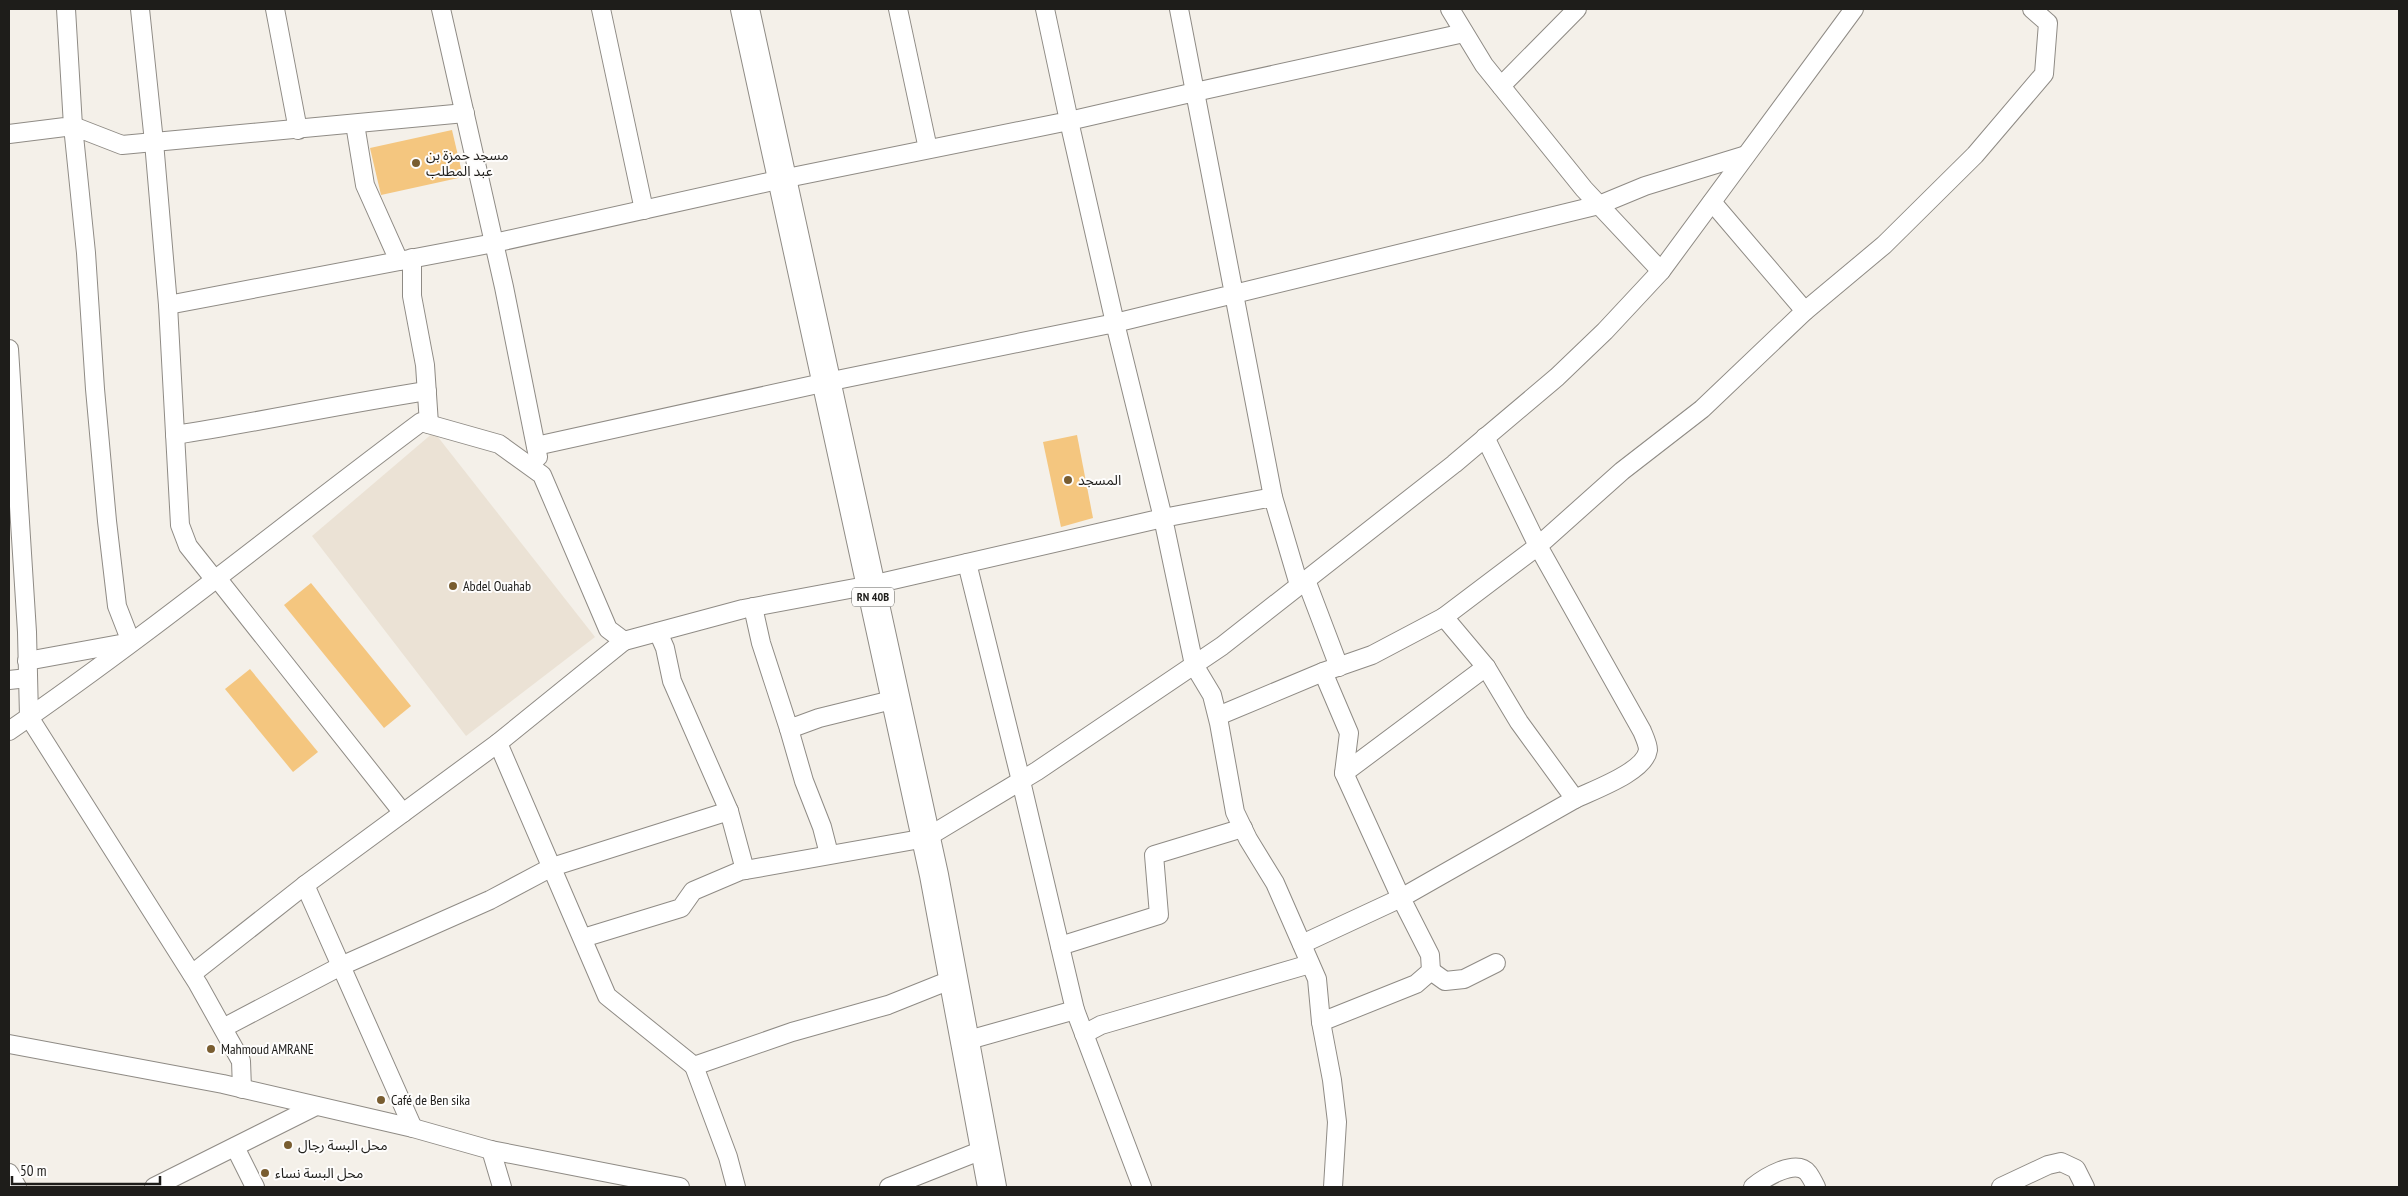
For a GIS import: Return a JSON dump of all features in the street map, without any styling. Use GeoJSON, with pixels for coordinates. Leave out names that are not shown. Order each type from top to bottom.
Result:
{"type":"FeatureCollection","features":[{"type":"Feature","properties":{"kind":"main road","name":"RN 40B"},"geometry":{"type":"LineString","coordinates":[[745,9],[926,838],[992,1187]]}},
{"type":"Feature","properties":{"kind":"street"},"geometry":{"type":"LineString","coordinates":[[66,9],[73,126],[86,253],[95,389],[107,521],[117,606],[131,642]]}},
{"type":"Feature","properties":{"kind":"street"},"geometry":{"type":"LineString","coordinates":[[140,9],[168,305],[180,524],[188,546],[403,813]]}},
{"type":"Feature","properties":{"kind":"street"},"geometry":{"type":"LineString","coordinates":[[275,9],[298,130]]}},
{"type":"Feature","properties":{"kind":"street"},"geometry":{"type":"LineString","coordinates":[[442,9],[494,243],[542,475],[608,629],[624,641]]}},
{"type":"Feature","properties":{"kind":"street"},"geometry":{"type":"LineString","coordinates":[[601,9],[644,210]]}},
{"type":"Feature","properties":{"kind":"street"},"geometry":{"type":"LineString","coordinates":[[898,9],[928,149]]}},
{"type":"Feature","properties":{"kind":"street"},"geometry":{"type":"LineString","coordinates":[[1045,9],[1115,323],[1163,518],[1194,665],[1212,695],[1218,716],[1235,812],[1275,883],[1317,979],[1321,1022],[1332,1080],[1337,1122],[1333,1187]]}},
{"type":"Feature","properties":{"kind":"street"},"geometry":{"type":"LineString","coordinates":[[1179,9],[1273,497],[1331,669],[1349,733],[1344,773],[1401,898],[1430,955],[1431,971]]}},
{"type":"Feature","properties":{"kind":"street"},"geometry":{"type":"LineString","coordinates":[[1450,9],[1484,65],[1599,205],[1660,271]]}},
{"type":"Feature","properties":{"kind":"street"},"geometry":{"type":"LineString","coordinates":[[1501,86],[1577,9]]}},
{"type":"Feature","properties":{"kind":"street"},"geometry":{"type":"LineString","coordinates":[[583,938],[681,908],[693,891],[745,870],[926,838],[1021,781],[1222,646],[1486,437],[1557,377],[1605,331],[1660,271],[1854,9]]}},
{"type":"Feature","properties":{"kind":"street"},"geometry":{"type":"LineString","coordinates":[[1218,716],[1372,654],[1444,617],[1538,546],[1622,472],[1702,409],[1805,311],[1898,231],[1975,155],[2044,74],[2048,23],[2032,9]]}},
{"type":"Feature","properties":{"kind":"street"},"geometry":{"type":"LineString","coordinates":[[168,305],[494,243],[782,179],[1069,121],[1464,33]]}},
{"type":"Feature","properties":{"kind":"street"},"geometry":{"type":"LineString","coordinates":[[9,134],[73,126],[122,145],[465,113]]}},
{"type":"Feature","properties":{"kind":"street"},"geometry":{"type":"LineString","coordinates":[[355,124],[365,185],[405,260],[425,365],[429,424]]}},
{"type":"Feature","properties":{"kind":"street"},"geometry":{"type":"LineString","coordinates":[[536,446],[827,382],[1115,323],[1599,205],[1645,186],[1746,155]]}},
{"type":"Feature","properties":{"kind":"street"},"geometry":{"type":"LineString","coordinates":[[1712,202],[1805,311]]}},
{"type":"Feature","properties":{"kind":"street"},"geometry":{"type":"LineString","coordinates":[[9,350],[28,669],[29,717],[192,974],[241,1061],[242,1088]]}},
{"type":"Feature","properties":{"kind":"street"},"geometry":{"type":"LineString","coordinates":[[175,435],[345,403],[427,391]]}},
{"type":"Feature","properties":{"kind":"street"},"geometry":{"type":"LineString","coordinates":[[9,731],[216,579],[421,422],[499,444],[542,475]]}},
{"type":"Feature","properties":{"kind":"street"},"geometry":{"type":"LineString","coordinates":[[1302,944],[1401,898],[1574,799],[1624,775],[1644,760],[1648,748],[1642,731],[1538,546],[1486,437]]}},
{"type":"Feature","properties":{"kind":"street"},"geometry":{"type":"LineString","coordinates":[[192,974],[305,885],[498,743],[624,641],[752,607],[871,585],[1163,518],[1273,497]]}},
{"type":"Feature","properties":{"kind":"street"},"geometry":{"type":"LineString","coordinates":[[966,562],[1021,781],[1075,1010],[1142,1187]]}},
{"type":"Feature","properties":{"kind":"street"},"geometry":{"type":"LineString","coordinates":[[752,607],[761,643],[804,781],[822,827],[829,854]]}},
{"type":"Feature","properties":{"kind":"street"},"geometry":{"type":"LineString","coordinates":[[1444,617],[1486,667],[1519,722],[1574,799]]}},
{"type":"Feature","properties":{"kind":"street"},"geometry":{"type":"LineString","coordinates":[[658,632],[665,648],[672,681],[729,811],[745,870]]}},
{"type":"Feature","properties":{"kind":"street"},"geometry":{"type":"LineString","coordinates":[[9,680],[28,669],[131,642]]}},
{"type":"Feature","properties":{"kind":"street"},"geometry":{"type":"LineString","coordinates":[[1344,773],[1486,667]]}},
{"type":"Feature","properties":{"kind":"street"},"geometry":{"type":"LineString","coordinates":[[789,729],[819,718],[896,700]]}},
{"type":"Feature","properties":{"kind":"street"},"geometry":{"type":"LineString","coordinates":[[498,743],[608,996],[694,1066],[728,1157],[736,1187]]}},
{"type":"Feature","properties":{"kind":"street"},"geometry":{"type":"LineString","coordinates":[[223,1028],[341,966],[490,900],[552,867],[729,811]]}},
{"type":"Feature","properties":{"kind":"street"},"geometry":{"type":"LineString","coordinates":[[1060,946],[1159,915],[1154,855],[1243,828]]}},
{"type":"Feature","properties":{"kind":"street"},"geometry":{"type":"LineString","coordinates":[[305,885],[413,1128]]}},
{"type":"Feature","properties":{"kind":"street"},"geometry":{"type":"LineString","coordinates":[[1431,971],[1445,981],[1464,979],[1496,963]]}},
{"type":"Feature","properties":{"kind":"street"},"geometry":{"type":"LineString","coordinates":[[1084,1034],[1101,1025],[1310,964]]}},
{"type":"Feature","properties":{"kind":"street"},"geometry":{"type":"LineString","coordinates":[[1321,1022],[1416,984],[1431,971]]}},
{"type":"Feature","properties":{"kind":"street"},"geometry":{"type":"LineString","coordinates":[[694,1066],[792,1032],[888,1005],[953,979]]}},
{"type":"Feature","properties":{"kind":"street"},"geometry":{"type":"LineString","coordinates":[[965,1041],[1075,1010]]}},
{"type":"Feature","properties":{"kind":"street"},"geometry":{"type":"LineString","coordinates":[[9,1044],[242,1088],[413,1128],[491,1150],[680,1187]]}},
{"type":"Feature","properties":{"kind":"street"},"geometry":{"type":"LineString","coordinates":[[154,1187],[316,1106]]}},
{"type":"Feature","properties":{"kind":"street"},"geometry":{"type":"LineString","coordinates":[[235,1147],[255,1187]]}},
{"type":"Feature","properties":{"kind":"street"},"geometry":{"type":"LineString","coordinates":[[889,1187],[985,1149]]}},
{"type":"Feature","properties":{"kind":"street"},"geometry":{"type":"LineString","coordinates":[[491,1150],[502,1187]]}},
{"type":"Feature","properties":{"kind":"street"},"geometry":{"type":"LineString","coordinates":[[2001,1187],[2048,1165],[2061,1162],[2076,1169],[2084,1187]]}},
{"type":"Feature","properties":{"kind":"street"},"geometry":{"type":"LineString","coordinates":[[1753,1187],[1784,1168],[1802,1168],[1808,1173],[1816,1187]]}},
{"type":"Feature","properties":{"kind":"street"},"geometry":{"type":"LineString","coordinates":[[9,1173],[17,1187]]}},
{"type":"Feature","properties":{"kind":"shaded area","name":"Abdel Ouahab"},"geometry":{"type":"Polygon","coordinates":[[[434,432],[595,637],[466,736],[312,536],[434,432]]]}},
{"type":"Feature","properties":{"kind":"building","name":"مسجد حمزة بن عبد المطلب"},"geometry":{"type":"Polygon","coordinates":[[[452,130],[463,177],[381,195],[370,148],[452,130]]]}},
{"type":"Feature","properties":{"kind":"building","name":"المسجد"},"geometry":{"type":"Polygon","coordinates":[[[1077,435],[1093,518],[1061,527],[1043,442],[1077,435]]]}},
{"type":"Feature","properties":{"kind":"building"},"geometry":{"type":"Polygon","coordinates":[[[311,583],[411,706],[384,728],[284,605],[311,583]]]}},
{"type":"Feature","properties":{"kind":"building"},"geometry":{"type":"Polygon","coordinates":[[[250,669],[318,752],[293,772],[225,689],[250,669]]]}},
{"type":"Feature","properties":{"kind":"place","name":"مسجد حمزة بن عبد المطلب"},"geometry":{"type":"Point","coordinates":[416,163]}},
{"type":"Feature","properties":{"kind":"place","name":"المسجد"},"geometry":{"type":"Point","coordinates":[1068,480]}},
{"type":"Feature","properties":{"kind":"place","name":"Abdel Ouahab"},"geometry":{"type":"Point","coordinates":[453,586]}},
{"type":"Feature","properties":{"kind":"place","name":"Mahmoud AMRANE"},"geometry":{"type":"Point","coordinates":[211,1049]}},
{"type":"Feature","properties":{"kind":"place","name":"Café de Ben sika"},"geometry":{"type":"Point","coordinates":[381,1100]}},
{"type":"Feature","properties":{"kind":"place","name":"محل البسة رجال"},"geometry":{"type":"Point","coordinates":[288,1145]}},
{"type":"Feature","properties":{"kind":"place","name":"محل البسة نساء"},"geometry":{"type":"Point","coordinates":[265,1173]}}]}
